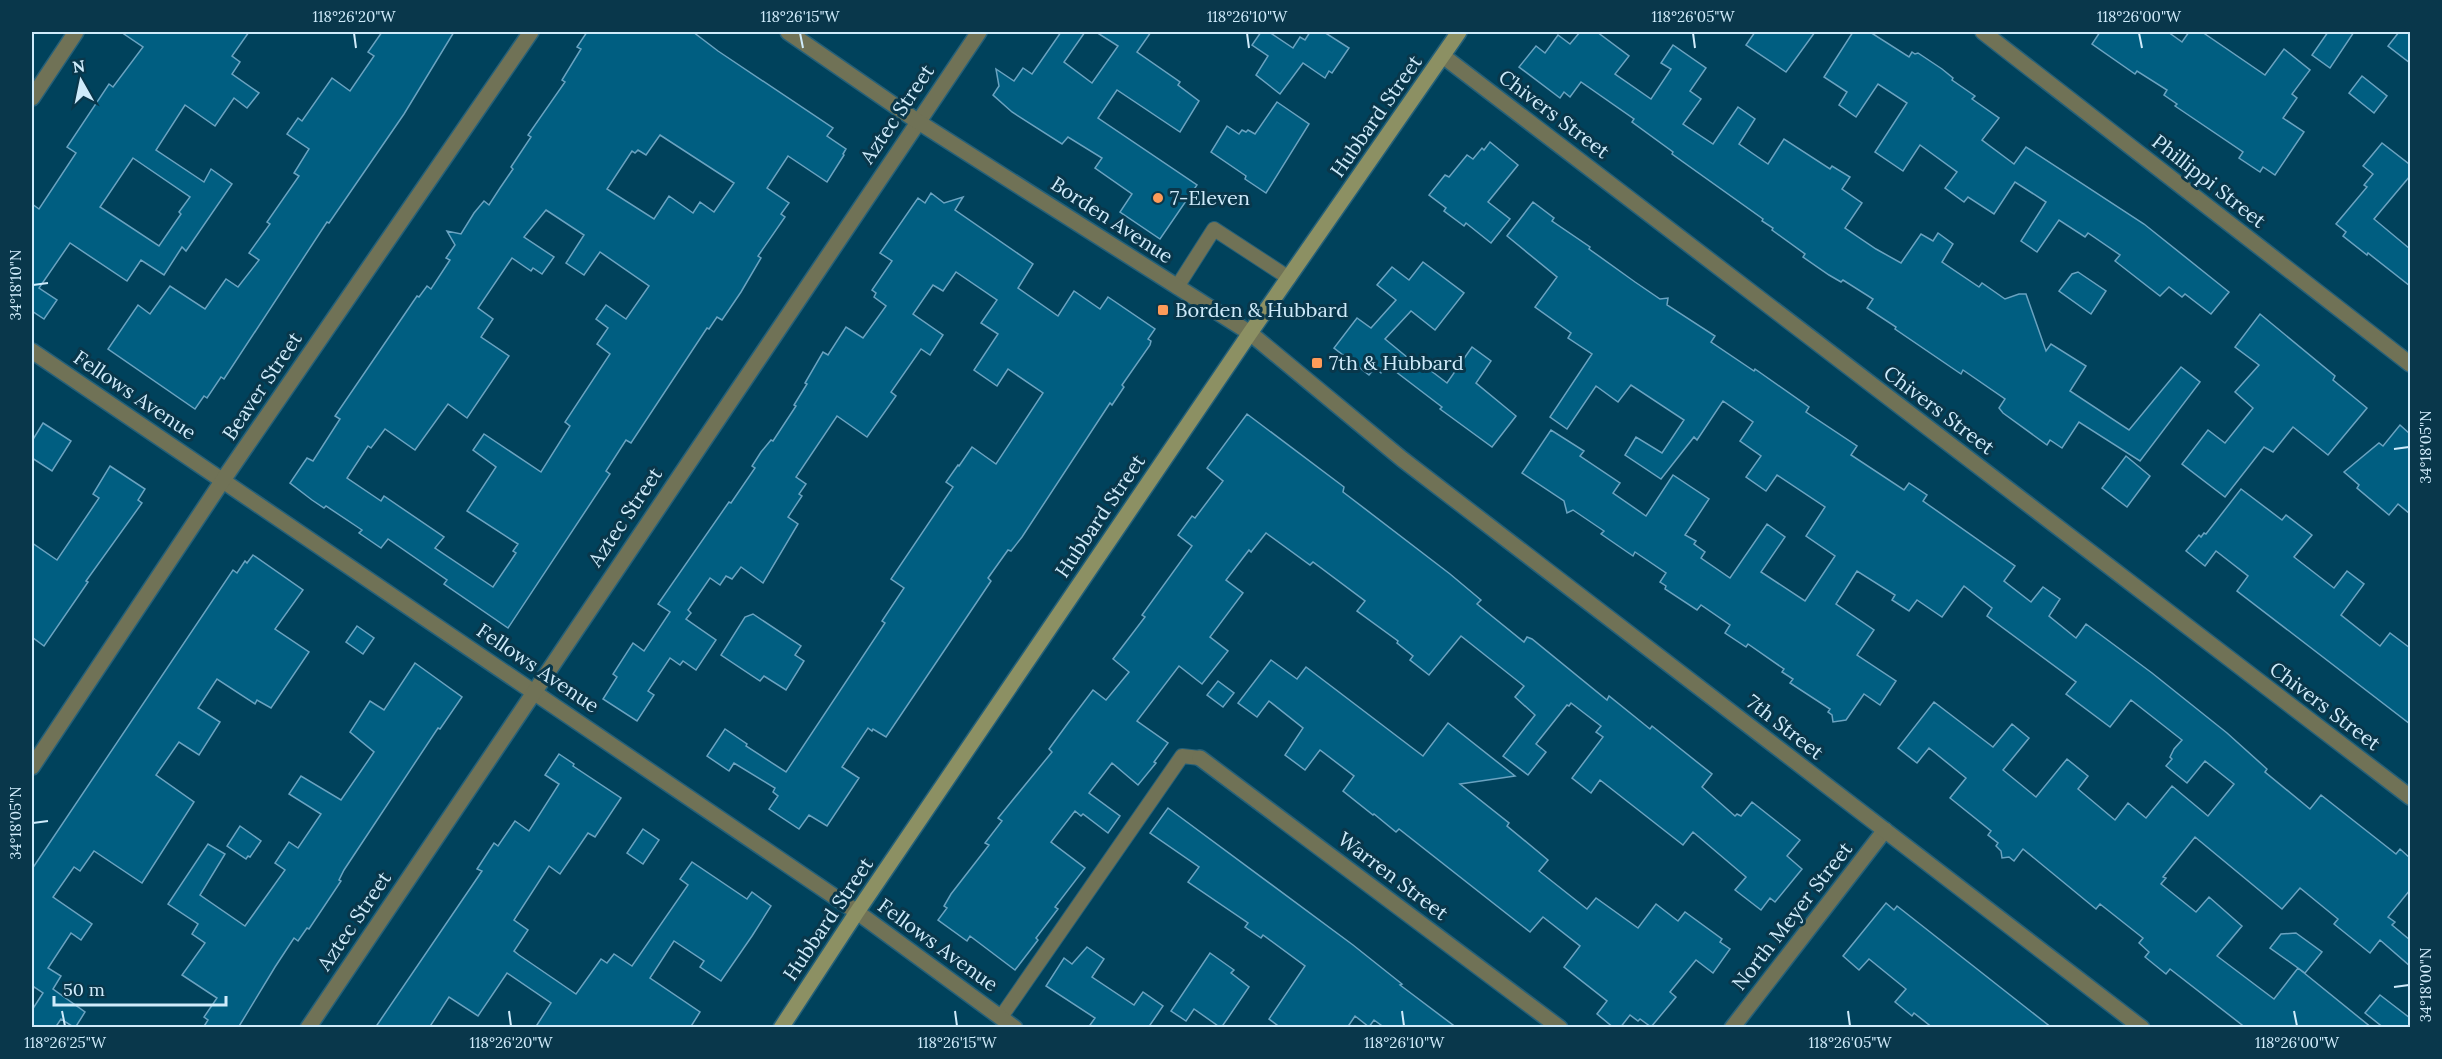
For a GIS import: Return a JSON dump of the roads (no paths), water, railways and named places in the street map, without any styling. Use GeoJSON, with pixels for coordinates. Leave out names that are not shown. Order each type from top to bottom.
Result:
{"type":"FeatureCollection","features":[{"type":"Feature","properties":{"kind":"main road","name":"Hubbard Street"},"geometry":{"type":"LineString","coordinates":[[781,1028],[856,912],[1250,333],[1459,32]]}},
{"type":"Feature","properties":{"kind":"street"},"geometry":{"type":"LineString","coordinates":[[32,98],[76,32]]}},
{"type":"Feature","properties":{"kind":"street","name":"Beaver Street"},"geometry":{"type":"LineString","coordinates":[[32,767],[223,480],[531,32]]}},
{"type":"Feature","properties":{"kind":"street","name":"Borden Avenue"},"geometry":{"type":"LineString","coordinates":[[789,32],[917,121],[1250,333],[1402,459]]}},
{"type":"Feature","properties":{"kind":"street","name":"Aztec Street"},"geometry":{"type":"LineString","coordinates":[[308,1028],[979,32]]}},
{"type":"Feature","properties":{"kind":"street","name":"Phillippi Street"},"geometry":{"type":"LineString","coordinates":[[1983,32],[2410,364]]}},
{"type":"Feature","properties":{"kind":"street","name":"Chivers Street"},"geometry":{"type":"LineString","coordinates":[[1443,56],[2410,797]]}},
{"type":"Feature","properties":{"kind":"street","name":"Fellows Avenue"},"geometry":{"type":"LineString","coordinates":[[32,351],[856,912],[1015,1028]]}},
{"type":"Feature","properties":{"kind":"street","name":"7th Street"},"geometry":{"type":"LineString","coordinates":[[1402,459],[2142,1028]]}},
{"type":"Feature","properties":{"kind":"street","name":"Warren Street"},"geometry":{"type":"LineString","coordinates":[[1200,758],[1560,1028]]}},
{"type":"Feature","properties":{"kind":"street","name":"North Meyer Street"},"geometry":{"type":"LineString","coordinates":[[1732,1028],[1885,830]]}},
{"type":"Feature","properties":{"kind":"lane"},"geometry":{"type":"LineString","coordinates":[[1177,286],[1214,230],[1289,278]]}},
{"type":"Feature","properties":{"kind":"lane"},"geometry":{"type":"LineString","coordinates":[[1001,1017],[1182,756],[1200,758]]}},
{"type":"Feature","properties":{"kind":"place","name":"7-Eleven"},"geometry":{"type":"Point","coordinates":[1158,198]}},
{"type":"Feature","properties":{"kind":"place","name":"Borden & Hubbard"},"geometry":{"type":"Point","coordinates":[1163,310]}},
{"type":"Feature","properties":{"kind":"place","name":"7th & Hubbard"},"geometry":{"type":"Point","coordinates":[1317,363]}}]}
